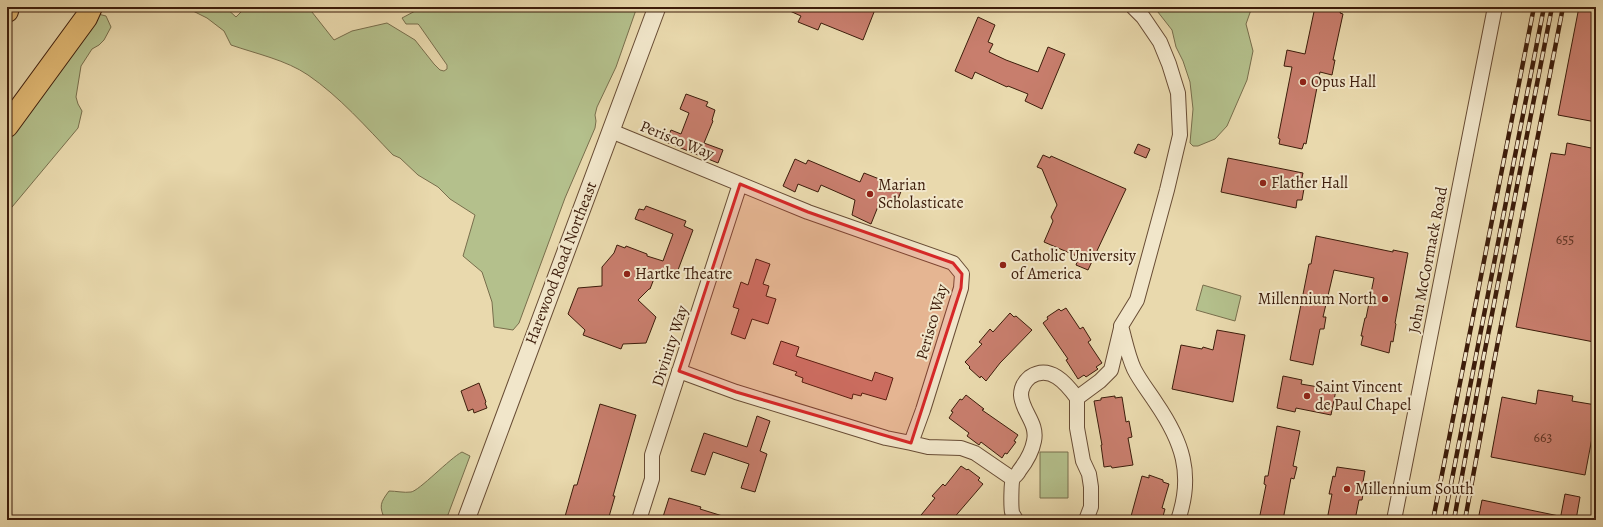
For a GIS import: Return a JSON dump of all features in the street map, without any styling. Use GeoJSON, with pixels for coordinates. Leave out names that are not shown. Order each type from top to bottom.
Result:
{"type":"FeatureCollection","features":[{"type":"Feature","properties":{"kind":"main road"},"geometry":{"type":"LineString","coordinates":[[7,126],[86,18],[91,7]]}},
{"type":"Feature","properties":{"kind":"street","name":"Harewood Road Northeast"},"geometry":{"type":"LineString","coordinates":[[466,520],[657,7]]}},
{"type":"Feature","properties":{"kind":"street"},"geometry":{"type":"LineString","coordinates":[[1077,398],[1100,381],[1111,370],[1121,326],[1137,300],[1167,190],[1180,135],[1178,93],[1169,64],[1160,42],[1143,17],[1133,7]]}},
{"type":"Feature","properties":{"kind":"street","name":"John McCormack Road"},"geometry":{"type":"LineString","coordinates":[[1394,520],[1495,7]]}},
{"type":"Feature","properties":{"kind":"street","name":"Perisco Way"},"geometry":{"type":"LineString","coordinates":[[611,131],[808,212],[953,263],[962,274],[961,288],[923,410],[911,443]]}},
{"type":"Feature","properties":{"kind":"street","name":"Divinity Way"},"geometry":{"type":"LineString","coordinates":[[639,520],[652,478],[652,455],[740,184]]}},
{"type":"Feature","properties":{"kind":"street"},"geometry":{"type":"LineString","coordinates":[[1121,326],[1134,368],[1170,424],[1180,445],[1184,460],[1185,474],[1184,495],[1178,520]]}},
{"type":"Feature","properties":{"kind":"street"},"geometry":{"type":"LineString","coordinates":[[679,371],[736,392],[886,438],[928,447],[961,448],[974,453],[1013,479]]}},
{"type":"Feature","properties":{"kind":"street"},"geometry":{"type":"LineString","coordinates":[[1016,520],[1012,512],[1013,479],[1027,459],[1035,436],[1032,420],[1025,408],[1021,396],[1022,387],[1026,380],[1036,374],[1046,372],[1063,381],[1077,398],[1076,428],[1083,461],[1089,474],[1091,487],[1091,507],[1086,520]]}},
{"type":"Feature","properties":{"kind":"highlighted area"},"geometry":{"type":"Polygon","coordinates":[[[740,184],[808,212],[953,263],[962,274],[961,288],[911,443],[736,392],[679,371],[740,184]]]}},
{"type":"Feature","properties":{"kind":"green space"},"geometry":{"type":"Polygon","coordinates":[[[185,7],[225,7],[236,17],[246,7],[308,7],[334,40],[352,31],[387,23],[415,40],[434,64],[440,70],[444,71],[447,69],[447,65],[419,25],[406,24],[402,18],[417,10],[430,7],[637,7],[616,67],[597,107],[595,115],[595,128],[565,198],[519,323],[513,330],[494,327],[492,302],[482,272],[463,256],[475,215],[450,199],[438,187],[418,175],[400,158],[393,155],[342,103],[308,75],[281,61],[231,45],[224,31],[207,18],[185,7]]]}},
{"type":"Feature","properties":{"kind":"green space"},"geometry":{"type":"Polygon","coordinates":[[[1154,7],[1252,7],[1246,24],[1253,51],[1247,80],[1227,126],[1215,139],[1198,146],[1193,146],[1190,143],[1193,109],[1190,82],[1183,61],[1176,47],[1172,30],[1154,7]]]}},
{"type":"Feature","properties":{"kind":"green space"},"geometry":{"type":"Polygon","coordinates":[[[98,14],[106,16],[111,27],[104,40],[92,49],[81,66],[76,97],[82,111],[78,128],[7,213],[7,134],[98,14]]]}},
{"type":"Feature","properties":{"kind":"green space"},"geometry":{"type":"Polygon","coordinates":[[[1203,285],[1241,296],[1235,321],[1196,310],[1203,285]]]}},
{"type":"Feature","properties":{"kind":"green space"},"geometry":{"type":"Polygon","coordinates":[[[462,452],[470,456],[446,520],[385,520],[381,505],[389,491],[411,492],[415,490],[462,452]]]}},
{"type":"Feature","properties":{"kind":"green space"},"geometry":{"type":"Polygon","coordinates":[[[1040,452],[1068,452],[1068,498],[1040,498],[1040,452]]]}},
{"type":"Feature","properties":{"kind":"building"},"geometry":{"type":"Polygon","coordinates":[[[781,7],[876,7],[863,40],[821,23],[818,30],[798,22],[801,16],[781,7]]]}},
{"type":"Feature","properties":{"kind":"building","name":"Opus Hall"},"geometry":{"type":"Polygon","coordinates":[[[1315,7],[1342,7],[1340,13],[1343,14],[1333,60],[1335,60],[1332,75],[1320,72],[1306,144],[1304,143],[1302,149],[1279,144],[1280,139],[1278,138],[1292,67],[1284,66],[1287,50],[1305,54],[1315,7]]]}},
{"type":"Feature","properties":{"kind":"building"},"geometry":{"type":"Polygon","coordinates":[[[1579,7],[1596,7],[1596,122],[1558,115],[1579,7]]]}},
{"type":"Feature","properties":{"kind":"building"},"geometry":{"type":"Polygon","coordinates":[[[978,17],[995,25],[988,42],[993,44],[989,52],[1006,60],[1038,72],[1048,47],[1065,54],[1042,109],[1025,101],[1028,94],[1008,86],[1007,87],[975,72],[972,79],[955,71],[978,17]]]}},
{"type":"Feature","properties":{"kind":"building"},"geometry":{"type":"Polygon","coordinates":[[[686,94],[708,102],[706,106],[715,110],[713,121],[704,143],[723,150],[718,163],[666,142],[671,130],[681,134],[689,113],[680,109],[686,94]]]}},
{"type":"Feature","properties":{"kind":"building"},"geometry":{"type":"Polygon","coordinates":[[[1567,143],[1596,149],[1596,333],[1594,342],[1516,327],[1551,153],[1565,155],[1567,143]]]}},
{"type":"Feature","properties":{"kind":"building"},"geometry":{"type":"Polygon","coordinates":[[[1138,144],[1150,149],[1146,158],[1134,153],[1138,144]]]}},
{"type":"Feature","properties":{"kind":"building"},"geometry":{"type":"Polygon","coordinates":[[[1043,155],[1050,158],[1051,156],[1126,189],[1088,270],[1076,265],[1079,257],[1044,242],[1053,221],[1051,217],[1057,205],[1042,169],[1037,167],[1043,155]]]}},
{"type":"Feature","properties":{"kind":"building","name":"Flather Hall"},"geometry":{"type":"Polygon","coordinates":[[[1228,158],[1303,173],[1301,182],[1305,183],[1302,200],[1297,200],[1296,208],[1221,192],[1228,158]]]}},
{"type":"Feature","properties":{"kind":"building","name":"Marian Scholasticate"},"geometry":{"type":"Polygon","coordinates":[[[795,159],[806,164],[808,160],[860,182],[864,173],[892,184],[893,181],[903,186],[897,202],[896,201],[894,205],[881,199],[871,224],[852,215],[855,200],[821,185],[818,192],[798,184],[795,192],[783,186],[795,159]]]}},
{"type":"Feature","properties":{"kind":"building","name":"Hartke Theatre"},"geometry":{"type":"Polygon","coordinates":[[[646,206],[686,221],[684,226],[693,230],[675,278],[657,271],[650,289],[638,300],[656,317],[646,343],[623,344],[621,349],[583,335],[585,330],[568,314],[578,288],[602,286],[602,267],[614,253],[617,245],[625,248],[626,246],[647,254],[647,256],[663,261],[673,234],[635,219],[639,209],[644,210],[646,206]]]}},
{"type":"Feature","properties":{"kind":"building"},"geometry":{"type":"Polygon","coordinates":[[[1316,236],[1393,252],[1393,250],[1408,253],[1393,342],[1391,341],[1389,353],[1361,345],[1363,336],[1361,336],[1374,278],[1334,270],[1323,317],[1326,317],[1324,329],[1320,329],[1313,365],[1290,360],[1316,236]]]}},
{"type":"Feature","properties":{"kind":"building"},"geometry":{"type":"Polygon","coordinates":[[[756,259],[770,264],[763,284],[769,286],[766,296],[776,299],[768,324],[752,319],[745,339],[731,334],[739,309],[733,307],[741,282],[748,285],[756,259]]]}},
{"type":"Feature","properties":{"kind":"building"},"geometry":{"type":"Polygon","coordinates":[[[1066,308],[1080,329],[1083,327],[1091,340],[1088,342],[1102,363],[1096,367],[1098,369],[1086,377],[1084,375],[1078,379],[1066,360],[1068,359],[1043,323],[1048,319],[1047,317],[1059,309],[1061,311],[1066,308]]]}},
{"type":"Feature","properties":{"kind":"building"},"geometry":{"type":"Polygon","coordinates":[[[1010,313],[1014,317],[1016,316],[1032,330],[1000,363],[986,381],[981,376],[980,378],[965,362],[982,344],[979,342],[990,329],[993,332],[1010,313]]]}},
{"type":"Feature","properties":{"kind":"building"},"geometry":{"type":"Polygon","coordinates":[[[1217,330],[1245,335],[1233,402],[1172,389],[1181,345],[1202,349],[1203,347],[1213,350],[1217,330]]]}},
{"type":"Feature","properties":{"kind":"building"},"geometry":{"type":"Polygon","coordinates":[[[781,341],[799,347],[796,356],[872,381],[875,372],[893,378],[886,400],[862,393],[861,396],[853,394],[852,399],[802,382],[803,378],[795,375],[797,372],[773,364],[781,341]]]}},
{"type":"Feature","properties":{"kind":"building","name":"Saint Vincent de Paul Chapel"},"geometry":{"type":"Polygon","coordinates":[[[1283,376],[1302,380],[1301,384],[1336,390],[1331,415],[1296,408],[1295,412],[1277,408],[1283,376]]]}},
{"type":"Feature","properties":{"kind":"building"},"geometry":{"type":"Polygon","coordinates":[[[479,383],[487,408],[474,413],[473,409],[468,411],[461,391],[479,383]]]}},
{"type":"Feature","properties":{"kind":"building"},"geometry":{"type":"Polygon","coordinates":[[[1538,390],[1573,396],[1572,401],[1596,405],[1596,417],[1585,475],[1491,457],[1502,397],[1536,404],[1538,390]]]}},
{"type":"Feature","properties":{"kind":"building"},"geometry":{"type":"Polygon","coordinates":[[[966,395],[984,409],[982,410],[1018,435],[1014,441],[1016,442],[1002,458],[981,442],[979,445],[967,436],[969,433],[949,418],[953,412],[951,411],[960,399],[962,400],[966,395]]]}},
{"type":"Feature","properties":{"kind":"building"},"geometry":{"type":"Polygon","coordinates":[[[1115,396],[1115,398],[1122,397],[1126,422],[1129,421],[1132,437],[1128,438],[1133,465],[1112,468],[1111,466],[1104,467],[1102,445],[1094,401],[1101,400],[1101,398],[1115,396]]]}},
{"type":"Feature","properties":{"kind":"building"},"geometry":{"type":"Polygon","coordinates":[[[600,404],[636,415],[613,496],[615,496],[608,520],[564,520],[574,485],[577,485],[600,404]]]}},
{"type":"Feature","properties":{"kind":"building"},"geometry":{"type":"Polygon","coordinates":[[[757,416],[770,421],[760,451],[767,454],[755,492],[741,488],[749,464],[713,452],[705,475],[691,471],[704,433],[747,447],[757,416]]]}},
{"type":"Feature","properties":{"kind":"building"},"geometry":{"type":"Polygon","coordinates":[[[1277,426],[1300,431],[1293,466],[1297,467],[1294,479],[1291,478],[1283,520],[1259,520],[1266,485],[1264,484],[1265,476],[1268,476],[1277,426]]]}},
{"type":"Feature","properties":{"kind":"building"},"geometry":{"type":"Polygon","coordinates":[[[961,466],[967,470],[968,469],[980,478],[978,480],[983,484],[952,520],[917,520],[935,498],[932,496],[943,484],[945,486],[961,466]]]}},
{"type":"Feature","properties":{"kind":"building","name":"Millennium South"},"geometry":{"type":"Polygon","coordinates":[[[1337,467],[1365,471],[1362,500],[1359,500],[1355,520],[1327,520],[1332,494],[1329,494],[1333,476],[1335,477],[1337,467]]]}},
{"type":"Feature","properties":{"kind":"building"},"geometry":{"type":"Polygon","coordinates":[[[1149,475],[1169,484],[1162,508],[1165,509],[1162,520],[1130,520],[1142,476],[1149,478],[1149,475]]]}},
{"type":"Feature","properties":{"kind":"building"},"geometry":{"type":"Polygon","coordinates":[[[1565,494],[1580,497],[1576,520],[1560,520],[1565,494]]]}},
{"type":"Feature","properties":{"kind":"building"},"geometry":{"type":"Polygon","coordinates":[[[669,498],[701,507],[700,509],[729,518],[728,520],[662,520],[669,498]]]}},
{"type":"Feature","properties":{"kind":"building"},"geometry":{"type":"Polygon","coordinates":[[[1482,500],[1559,516],[1559,520],[1478,520],[1482,500]]]}},
{"type":"Feature","properties":{"kind":"railway"},"geometry":{"type":"LineString","coordinates":[[1433,520],[1534,7]]}},
{"type":"Feature","properties":{"kind":"railway"},"geometry":{"type":"LineString","coordinates":[[1444,520],[1544,7]]}},
{"type":"Feature","properties":{"kind":"railway"},"geometry":{"type":"LineString","coordinates":[[1454,520],[1483,360],[1552,7]]}},
{"type":"Feature","properties":{"kind":"railway"},"geometry":{"type":"LineString","coordinates":[[1465,520],[1563,7]]}},
{"type":"Feature","properties":{"kind":"place","name":"Opus Hall"},"geometry":{"type":"Point","coordinates":[1303,82]}},
{"type":"Feature","properties":{"kind":"place","name":"Flather Hall"},"geometry":{"type":"Point","coordinates":[1263,183]}},
{"type":"Feature","properties":{"kind":"place","name":"Marian Scholasticate"},"geometry":{"type":"Point","coordinates":[870,194]}},
{"type":"Feature","properties":{"kind":"place","name":"Catholic University of America"},"geometry":{"type":"Point","coordinates":[1003,265]}},
{"type":"Feature","properties":{"kind":"place","name":"Hartke Theatre"},"geometry":{"type":"Point","coordinates":[627,274]}},
{"type":"Feature","properties":{"kind":"place","name":"Millennium North"},"geometry":{"type":"Point","coordinates":[1385,299]}},
{"type":"Feature","properties":{"kind":"place","name":"Saint Vincent de Paul Chapel"},"geometry":{"type":"Point","coordinates":[1307,396]}},
{"type":"Feature","properties":{"kind":"place","name":"Millennium South"},"geometry":{"type":"Point","coordinates":[1347,489]}}]}
